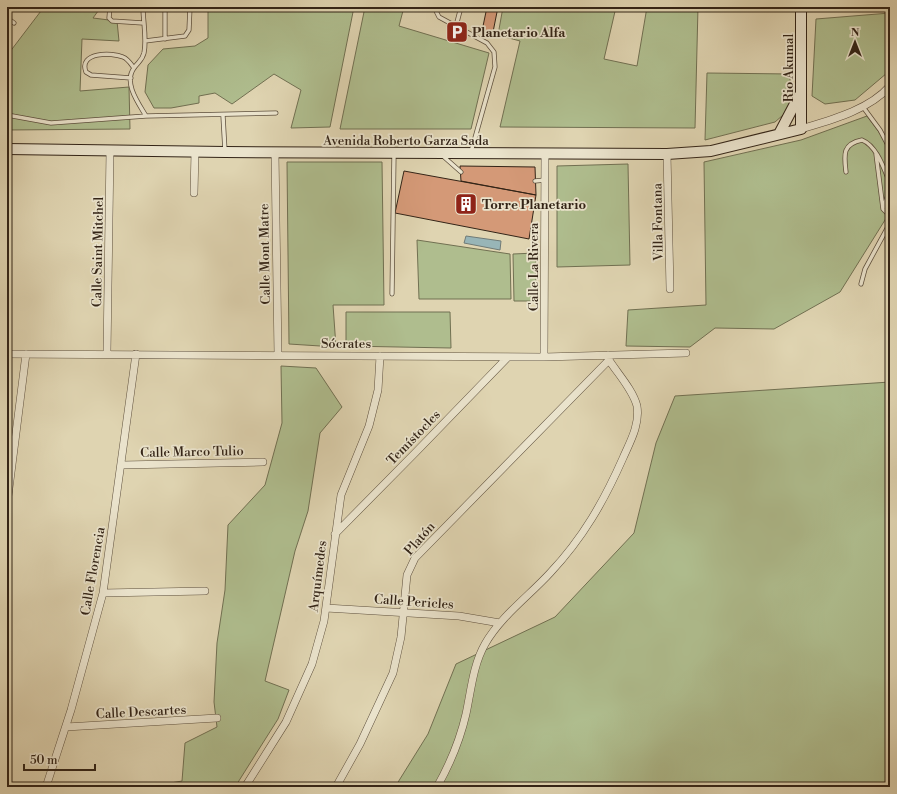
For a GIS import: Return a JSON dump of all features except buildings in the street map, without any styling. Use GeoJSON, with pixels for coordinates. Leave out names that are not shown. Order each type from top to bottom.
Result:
{"type":"FeatureCollection","features":[{"type":"Feature","properties":{"kind":"street","name":"Rio Akumal"},"geometry":{"type":"LineString","coordinates":[[801,7],[801,129]]}},
{"type":"Feature","properties":{"kind":"street"},"geometry":{"type":"LineString","coordinates":[[801,129],[863,107],[882,96],[890,86]]}},
{"type":"Feature","properties":{"kind":"street"},"geometry":{"type":"LineString","coordinates":[[779,134],[800,94]]}},
{"type":"Feature","properties":{"kind":"street","name":"Avenida Roberto Garza Sada"},"geometry":{"type":"LineString","coordinates":[[7,149],[275,153],[667,154],[711,152],[801,129]]}},
{"type":"Feature","properties":{"kind":"street","name":"Calle Saint Mitchel"},"geometry":{"type":"LineString","coordinates":[[107,353],[110,151]]}},
{"type":"Feature","properties":{"kind":"street"},"geometry":{"type":"LineString","coordinates":[[194,193],[195,152]]}},
{"type":"Feature","properties":{"kind":"street","name":"Calle Mont Matre"},"geometry":{"type":"LineString","coordinates":[[275,153],[278,355]]}},
{"type":"Feature","properties":{"kind":"street","name":"Calle La Rivera"},"geometry":{"type":"LineString","coordinates":[[544,357],[545,154]]}},
{"type":"Feature","properties":{"kind":"street","name":"Villa Fontana"},"geometry":{"type":"LineString","coordinates":[[667,154],[670,289]]}},
{"type":"Feature","properties":{"kind":"street","name":"Sócrates"},"geometry":{"type":"LineString","coordinates":[[7,354],[107,353],[608,358],[686,353]]}},
{"type":"Feature","properties":{"kind":"street"},"geometry":{"type":"LineString","coordinates":[[7,504],[26,354]]}},
{"type":"Feature","properties":{"kind":"street","name":"Calle Florencia"},"geometry":{"type":"LineString","coordinates":[[46,787],[66,727],[103,593],[122,465],[136,354]]}},
{"type":"Feature","properties":{"kind":"street","name":"Arquímedes"},"geometry":{"type":"LineString","coordinates":[[245,787],[286,722],[312,664],[322,632],[326,608],[337,514],[345,480],[369,426],[379,378],[380,356]]}},
{"type":"Feature","properties":{"kind":"street","name":"Temístocles"},"geometry":{"type":"LineString","coordinates":[[334,534],[508,357]]}},
{"type":"Feature","properties":{"kind":"street"},"geometry":{"type":"LineString","coordinates":[[437,787],[455,750],[480,657],[492,633],[500,623],[551,572],[578,541],[607,494],[634,432],[638,421],[636,404],[629,390],[608,358]]}},
{"type":"Feature","properties":{"kind":"street","name":"Platón"},"geometry":{"type":"LineString","coordinates":[[336,787],[360,744],[393,673],[401,638],[407,575],[416,558],[608,358]]}},
{"type":"Feature","properties":{"kind":"street","name":"Calle Marco Tulio"},"geometry":{"type":"LineString","coordinates":[[122,465],[263,462]]}},
{"type":"Feature","properties":{"kind":"street"},"geometry":{"type":"LineString","coordinates":[[103,593],[205,591]]}},
{"type":"Feature","properties":{"kind":"street","name":"Calle Pericles"},"geometry":{"type":"LineString","coordinates":[[326,608],[459,616],[500,623]]}},
{"type":"Feature","properties":{"kind":"street","name":"Calle Descartes"},"geometry":{"type":"LineString","coordinates":[[66,727],[217,718]]}},
{"type":"Feature","properties":{"kind":"lane"},"geometry":{"type":"LineString","coordinates":[[110,7],[109,18],[112,21],[143,23]]}},
{"type":"Feature","properties":{"kind":"lane"},"geometry":{"type":"LineString","coordinates":[[143,7],[145,41],[142,58],[134,68],[131,78],[132,89],[146,116]]}},
{"type":"Feature","properties":{"kind":"lane"},"geometry":{"type":"LineString","coordinates":[[165,7],[165,39]]}},
{"type":"Feature","properties":{"kind":"lane"},"geometry":{"type":"LineString","coordinates":[[145,41],[182,37],[187,34],[189,30],[190,7]]}},
{"type":"Feature","properties":{"kind":"lane"},"geometry":{"type":"LineString","coordinates":[[434,7],[440,17],[487,43],[491,47],[495,58],[495,67],[484,112],[471,154]]}},
{"type":"Feature","properties":{"kind":"lane"},"geometry":{"type":"LineString","coordinates":[[456,26],[461,7]]}},
{"type":"Feature","properties":{"kind":"lane"},"geometry":{"type":"LineString","coordinates":[[7,18],[14,23]]}},
{"type":"Feature","properties":{"kind":"lane"},"geometry":{"type":"LineString","coordinates":[[131,78],[91,75],[86,72],[85,64],[89,58],[94,55],[112,55],[123,57],[134,68]]}},
{"type":"Feature","properties":{"kind":"lane"},"geometry":{"type":"LineString","coordinates":[[863,107],[880,130],[890,149]]}},
{"type":"Feature","properties":{"kind":"lane"},"geometry":{"type":"LineString","coordinates":[[7,116],[51,123],[146,116],[223,116],[276,113]]}},
{"type":"Feature","properties":{"kind":"lane"},"geometry":{"type":"LineString","coordinates":[[223,116],[225,152]]}},
{"type":"Feature","properties":{"kind":"lane"},"geometry":{"type":"LineString","coordinates":[[846,172],[845,152],[855,141],[862,140],[867,142],[876,153],[890,183]]}},
{"type":"Feature","properties":{"kind":"lane"},"geometry":{"type":"LineString","coordinates":[[392,294],[394,153]]}},
{"type":"Feature","properties":{"kind":"lane"},"geometry":{"type":"LineString","coordinates":[[876,153],[883,209],[890,216]]}},
{"type":"Feature","properties":{"kind":"lane"},"geometry":{"type":"LineString","coordinates":[[443,154],[444,158],[461,172]]}},
{"type":"Feature","properties":{"kind":"lane"},"geometry":{"type":"LineString","coordinates":[[535,180],[545,180]]}},
{"type":"Feature","properties":{"kind":"lane"},"geometry":{"type":"LineString","coordinates":[[883,209],[890,190]]}},
{"type":"Feature","properties":{"kind":"lane"},"geometry":{"type":"LineString","coordinates":[[861,284],[864,273],[890,223]]}},
{"type":"Feature","properties":{"kind":"green space"},"geometry":{"type":"Polygon","coordinates":[[[44,7],[101,7],[93,18],[117,21],[119,41],[82,39],[80,91],[129,87],[130,129],[7,130],[7,51],[9,53],[44,7]]]}},
{"type":"Feature","properties":{"kind":"green space"},"geometry":{"type":"Polygon","coordinates":[[[208,7],[354,7],[330,127],[291,128],[301,90],[274,74],[232,104],[215,93],[199,96],[199,103],[171,108],[154,108],[145,92],[148,65],[163,49],[195,46],[208,38],[208,7]]]}},
{"type":"Feature","properties":{"kind":"green space"},"geometry":{"type":"Polygon","coordinates":[[[365,7],[404,7],[399,26],[489,53],[471,129],[340,129],[365,7]]]}},
{"type":"Feature","properties":{"kind":"green space"},"geometry":{"type":"Polygon","coordinates":[[[503,7],[616,7],[604,59],[637,66],[647,7],[698,7],[695,128],[500,127],[520,41],[498,35],[503,7]]]}},
{"type":"Feature","properties":{"kind":"green space"},"geometry":{"type":"Polygon","coordinates":[[[890,13],[890,69],[887,73],[855,100],[825,104],[812,96],[816,19],[890,13]]]}},
{"type":"Feature","properties":{"kind":"green space"},"geometry":{"type":"Polygon","coordinates":[[[707,73],[790,74],[790,109],[775,122],[705,140],[707,73]]]}},
{"type":"Feature","properties":{"kind":"green space"},"geometry":{"type":"Polygon","coordinates":[[[867,116],[890,147],[890,212],[840,292],[774,329],[715,328],[690,347],[626,346],[628,310],[706,305],[704,162],[801,140],[867,116]]]}},
{"type":"Feature","properties":{"kind":"green space"},"geometry":{"type":"Polygon","coordinates":[[[287,162],[382,162],[384,305],[333,305],[336,347],[289,344],[287,162]]]}},
{"type":"Feature","properties":{"kind":"green space"},"geometry":{"type":"Polygon","coordinates":[[[628,164],[630,265],[557,267],[557,166],[628,164]]]}},
{"type":"Feature","properties":{"kind":"green space"},"geometry":{"type":"Polygon","coordinates":[[[417,240],[510,254],[511,299],[419,299],[417,240]]]}},
{"type":"Feature","properties":{"kind":"green space"},"geometry":{"type":"Polygon","coordinates":[[[536,253],[536,301],[514,301],[513,254],[536,253]]]}},
{"type":"Feature","properties":{"kind":"green space"},"geometry":{"type":"Polygon","coordinates":[[[346,312],[450,312],[451,348],[346,346],[346,312]]]}},
{"type":"Feature","properties":{"kind":"green space"},"geometry":{"type":"Polygon","coordinates":[[[281,366],[316,368],[342,407],[320,433],[308,511],[295,551],[265,681],[289,690],[278,719],[235,787],[148,787],[182,781],[185,743],[217,727],[214,702],[217,643],[225,590],[228,525],[265,485],[282,423],[281,366]]]}},
{"type":"Feature","properties":{"kind":"green space"},"geometry":{"type":"Polygon","coordinates":[[[890,382],[890,787],[395,787],[428,734],[456,664],[555,617],[634,533],[656,443],[675,396],[890,382]]]}},
{"type":"Feature","properties":{"kind":"water"},"geometry":{"type":"Polygon","coordinates":[[[466,236],[501,241],[500,250],[464,243],[466,236]]]}},
{"type":"Feature","properties":{"kind":"place","name":"Planetario Alfa"},"geometry":{"type":"Point","coordinates":[457,32]}},
{"type":"Feature","properties":{"kind":"place","name":"Torre Planetario"},"geometry":{"type":"Point","coordinates":[466,204]}}]}
